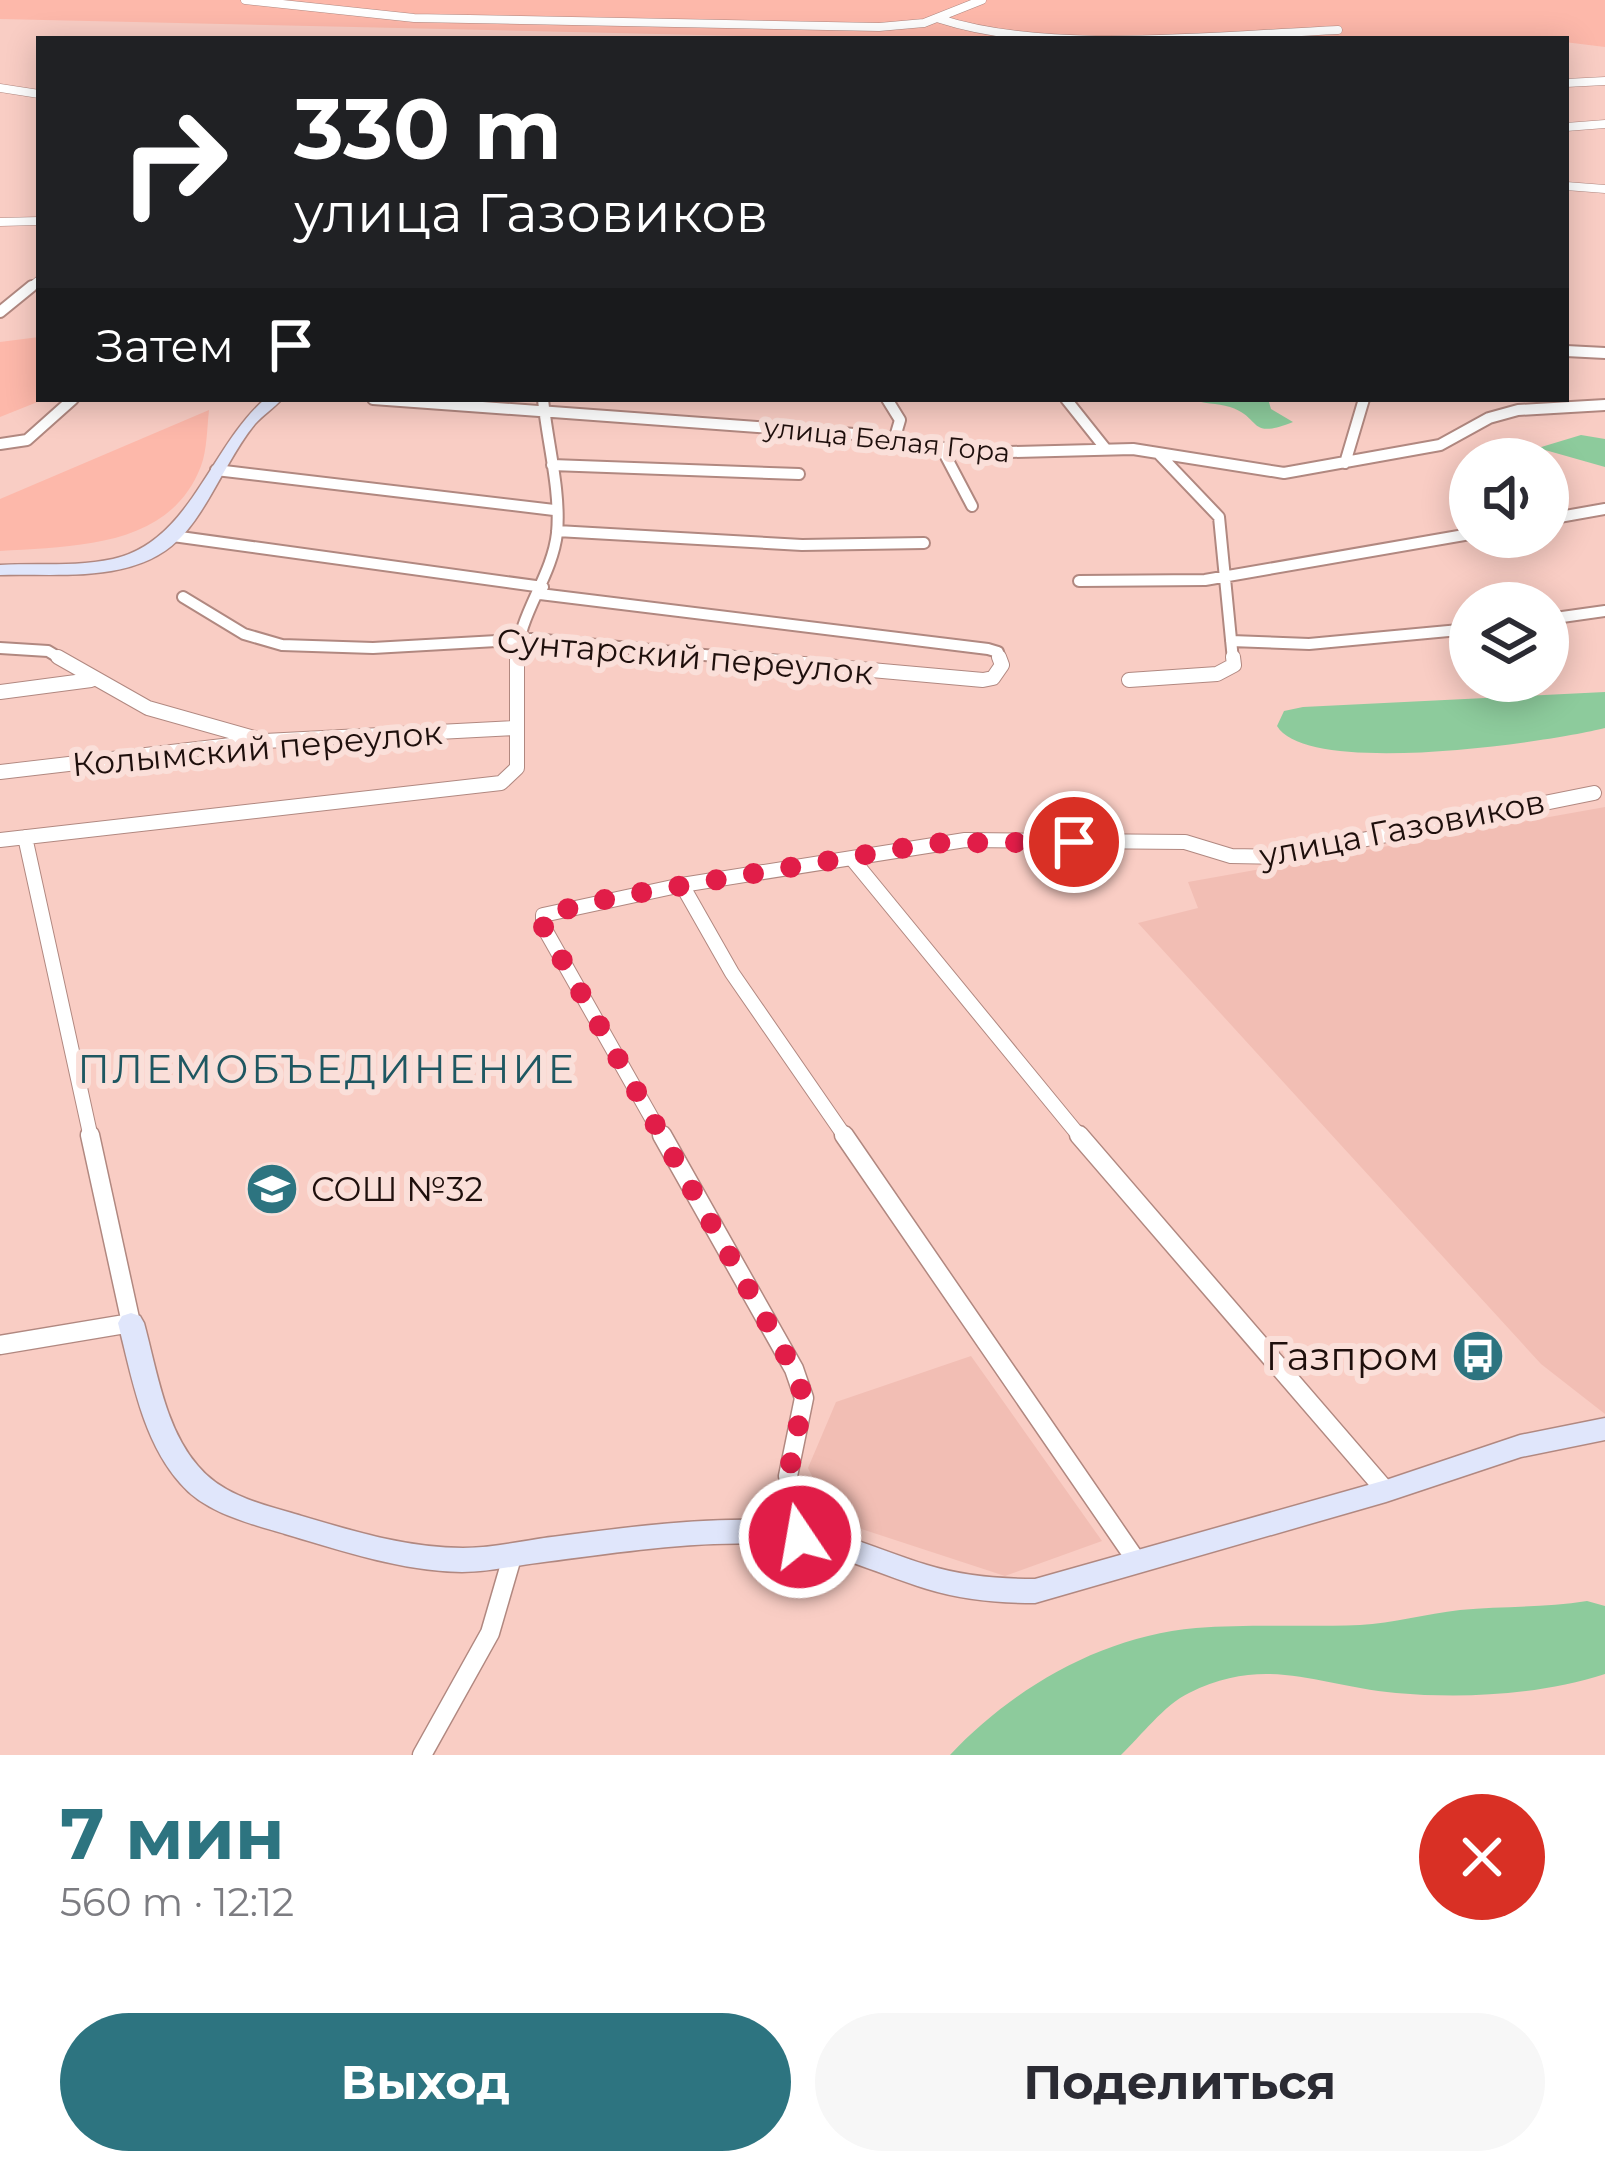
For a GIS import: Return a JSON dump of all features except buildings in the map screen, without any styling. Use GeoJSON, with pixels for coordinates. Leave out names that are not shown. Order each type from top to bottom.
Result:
{"type":"FeatureCollection","features":[{"type":"Feature","properties":{"kind":"street"},"geometry":{"type":"LineString","coordinates":[[244,0],[289,9],[414,18],[859,27],[940,19],[982,0]]}},
{"type":"Feature","properties":{"kind":"street"},"geometry":{"type":"LineString","coordinates":[[940,19],[969,30],[1033,34],[1338,30]]}},
{"type":"Feature","properties":{"kind":"street"},"geometry":{"type":"LineString","coordinates":[[1569,82],[1605,81]]}},
{"type":"Feature","properties":{"kind":"street"},"geometry":{"type":"LineString","coordinates":[[0,88],[36,94]]}},
{"type":"Feature","properties":{"kind":"street"},"geometry":{"type":"LineString","coordinates":[[1569,127],[1605,124]]}},
{"type":"Feature","properties":{"kind":"street"},"geometry":{"type":"LineString","coordinates":[[1569,186],[1605,189]]}},
{"type":"Feature","properties":{"kind":"street"},"geometry":{"type":"LineString","coordinates":[[0,222],[36,220]]}},
{"type":"Feature","properties":{"kind":"street"},"geometry":{"type":"LineString","coordinates":[[0,312],[36,282]]}},
{"type":"Feature","properties":{"kind":"street"},"geometry":{"type":"LineString","coordinates":[[1569,351],[1605,353]]}},
{"type":"Feature","properties":{"kind":"street"},"geometry":{"type":"LineString","coordinates":[[0,443],[27,440],[71,402]]}},
{"type":"Feature","properties":{"kind":"street"},"geometry":{"type":"LineString","coordinates":[[0,570],[123,565],[173,536],[249,422],[271,402]]}},
{"type":"Feature","properties":{"kind":"street","name":"улица Белая Гора"},"geometry":{"type":"LineString","coordinates":[[447,402],[895,437],[942,449],[1014,454],[1105,448],[1284,473],[1440,445],[1489,418],[1518,410],[1605,406]]}},
{"type":"Feature","properties":{"kind":"street"},"geometry":{"type":"LineString","coordinates":[[889,402],[900,420],[895,437]]}},
{"type":"Feature","properties":{"kind":"street"},"geometry":{"type":"LineString","coordinates":[[1068,402],[1105,448]]}},
{"type":"Feature","properties":{"kind":"street"},"geometry":{"type":"LineString","coordinates":[[1345,463],[1363,402]]}},
{"type":"Feature","properties":{"kind":"street"},"geometry":{"type":"LineString","coordinates":[[0,839],[501,783],[517,768],[517,639],[542,590],[557,531],[544,406]]}},
{"type":"Feature","properties":{"kind":"street"},"geometry":{"type":"LineString","coordinates":[[942,449],[972,506]]}},
{"type":"Feature","properties":{"kind":"street"},"geometry":{"type":"LineString","coordinates":[[1129,680],[1223,673],[1234,664],[1221,578],[1219,517],[1158,453]]}},
{"type":"Feature","properties":{"kind":"street"},"geometry":{"type":"LineString","coordinates":[[552,466],[799,474]]}},
{"type":"Feature","properties":{"kind":"street"},"geometry":{"type":"LineString","coordinates":[[216,470],[554,510]]}},
{"type":"Feature","properties":{"kind":"street"},"geometry":{"type":"LineString","coordinates":[[1569,515],[1605,509]]}},
{"type":"Feature","properties":{"kind":"street"},"geometry":{"type":"LineString","coordinates":[[557,531],[802,544],[924,543]]}},
{"type":"Feature","properties":{"kind":"street"},"geometry":{"type":"LineString","coordinates":[[173,536],[542,590]]}},
{"type":"Feature","properties":{"kind":"street"},"geometry":{"type":"LineString","coordinates":[[1079,581],[1221,578],[1449,538]]}},
{"type":"Feature","properties":{"kind":"street","name":"Сунтарский переулок"},"geometry":{"type":"LineString","coordinates":[[183,597],[244,634],[282,646],[373,648],[517,639],[982,680],[999,674],[998,652],[542,590]]}},
{"type":"Feature","properties":{"kind":"street"},"geometry":{"type":"LineString","coordinates":[[1569,616],[1605,611]]}},
{"type":"Feature","properties":{"kind":"street"},"geometry":{"type":"LineString","coordinates":[[1231,641],[1309,644],[1449,631]]}},
{"type":"Feature","properties":{"kind":"street"},"geometry":{"type":"LineString","coordinates":[[0,648],[48,652],[148,708],[265,741]]}},
{"type":"Feature","properties":{"kind":"street"},"geometry":{"type":"LineString","coordinates":[[0,692],[91,680]]}},
{"type":"Feature","properties":{"kind":"street","name":"Колымский переулок"},"geometry":{"type":"LineString","coordinates":[[0,772],[265,741],[515,728]]}},
{"type":"Feature","properties":{"kind":"street","name":"улица Газовиков"},"geometry":{"type":"LineString","coordinates":[[800,1537],[788,1476],[804,1398],[794,1370],[543,926],[543,915],[682,885],[964,840],[1186,842],[1249,858],[1278,856],[1594,793]]}},
{"type":"Feature","properties":{"kind":"street"},"geometry":{"type":"LineString","coordinates":[[25,837],[131,1323],[161,1426],[177,1458],[205,1490],[261,1516],[410,1556],[465,1561],[763,1532],[800,1537],[906,1574],[991,1594],[1035,1591],[1386,1491],[1520,1446],[1605,1430]]}},
{"type":"Feature","properties":{"kind":"street"},"geometry":{"type":"LineString","coordinates":[[853,860],[1168,1245],[1386,1491]]}},
{"type":"Feature","properties":{"kind":"street"},"geometry":{"type":"LineString","coordinates":[[682,885],[732,973],[1138,1563]]}},
{"type":"Feature","properties":{"kind":"street"},"geometry":{"type":"LineString","coordinates":[[0,1346],[131,1323]]}},
{"type":"Feature","properties":{"kind":"street"},"geometry":{"type":"LineString","coordinates":[[422,1755],[478,1652],[503,1595],[513,1554]]}},
{"type":"Feature","properties":{"kind":"shaded area"},"geometry":{"type":"Polygon","coordinates":[[[0,0],[1605,0],[1605,47],[1569,42],[1569,36],[746,36],[0,19],[0,0]]]}},
{"type":"Feature","properties":{"kind":"shaded area"},"geometry":{"type":"Polygon","coordinates":[[[36,337],[38,402],[0,417],[0,342],[36,337]]]}},
{"type":"Feature","properties":{"kind":"shaded area"},"geometry":{"type":"Polygon","coordinates":[[[1205,402],[1269,402],[1271,409],[1293,422],[1262,428],[1230,407],[1205,402]]]}},
{"type":"Feature","properties":{"kind":"shaded area"},"geometry":{"type":"Polygon","coordinates":[[[209,410],[201,466],[187,493],[167,513],[144,528],[88,544],[0,551],[0,499],[209,410]]]}},
{"type":"Feature","properties":{"kind":"shaded area"},"geometry":{"type":"Polygon","coordinates":[[[1581,435],[1605,439],[1605,467],[1569,457],[1569,439],[1581,435]]]}},
{"type":"Feature","properties":{"kind":"shaded area"},"geometry":{"type":"Polygon","coordinates":[[[1605,692],[1605,728],[1485,747],[1380,753],[1298,742],[1277,726],[1284,711],[1303,707],[1449,700],[1569,702],[1569,694],[1605,692]]]}},
{"type":"Feature","properties":{"kind":"shaded area"},"geometry":{"type":"Polygon","coordinates":[[[1605,807],[1605,1414],[1541,1364],[1138,923],[1198,908],[1188,882],[1605,807]]]}},
{"type":"Feature","properties":{"kind":"shaded area"},"geometry":{"type":"Polygon","coordinates":[[[971,1356],[1102,1541],[1005,1576],[834,1520],[808,1468],[836,1402],[971,1356]]]}},
{"type":"Feature","properties":{"kind":"shaded area"},"geometry":{"type":"Polygon","coordinates":[[[1587,1601],[1605,1606],[1605,1674],[1580,1681],[1502,1694],[1448,1696],[1396,1693],[1292,1676],[1243,1676],[1180,1698],[1121,1755],[950,1755],[1002,1708],[1061,1669],[1161,1633],[1216,1627],[1360,1625],[1460,1610],[1587,1601]]]}},
{"type":"Feature","properties":{"kind":"place","name":"СОШ №32"},"geometry":{"type":"Point","coordinates":[272,1189]}},
{"type":"Feature","properties":{"kind":"place","name":"Газпром"},"geometry":{"type":"Point","coordinates":[1478,1356]}},
{"type":"Feature","properties":{"kind":"district","name":"ПЛЕМОБЪЕДИНЕНИЕ"},"geometry":{"type":"Point","coordinates":[327,1069]}},
{"type":"Feature","properties":{"kind":"route"},"geometry":{"type":"LineString","coordinates":[[800,1537],[788,1476],[804,1398],[794,1370],[543,926],[543,915],[615,897],[934,843],[1074,842]]}}]}
